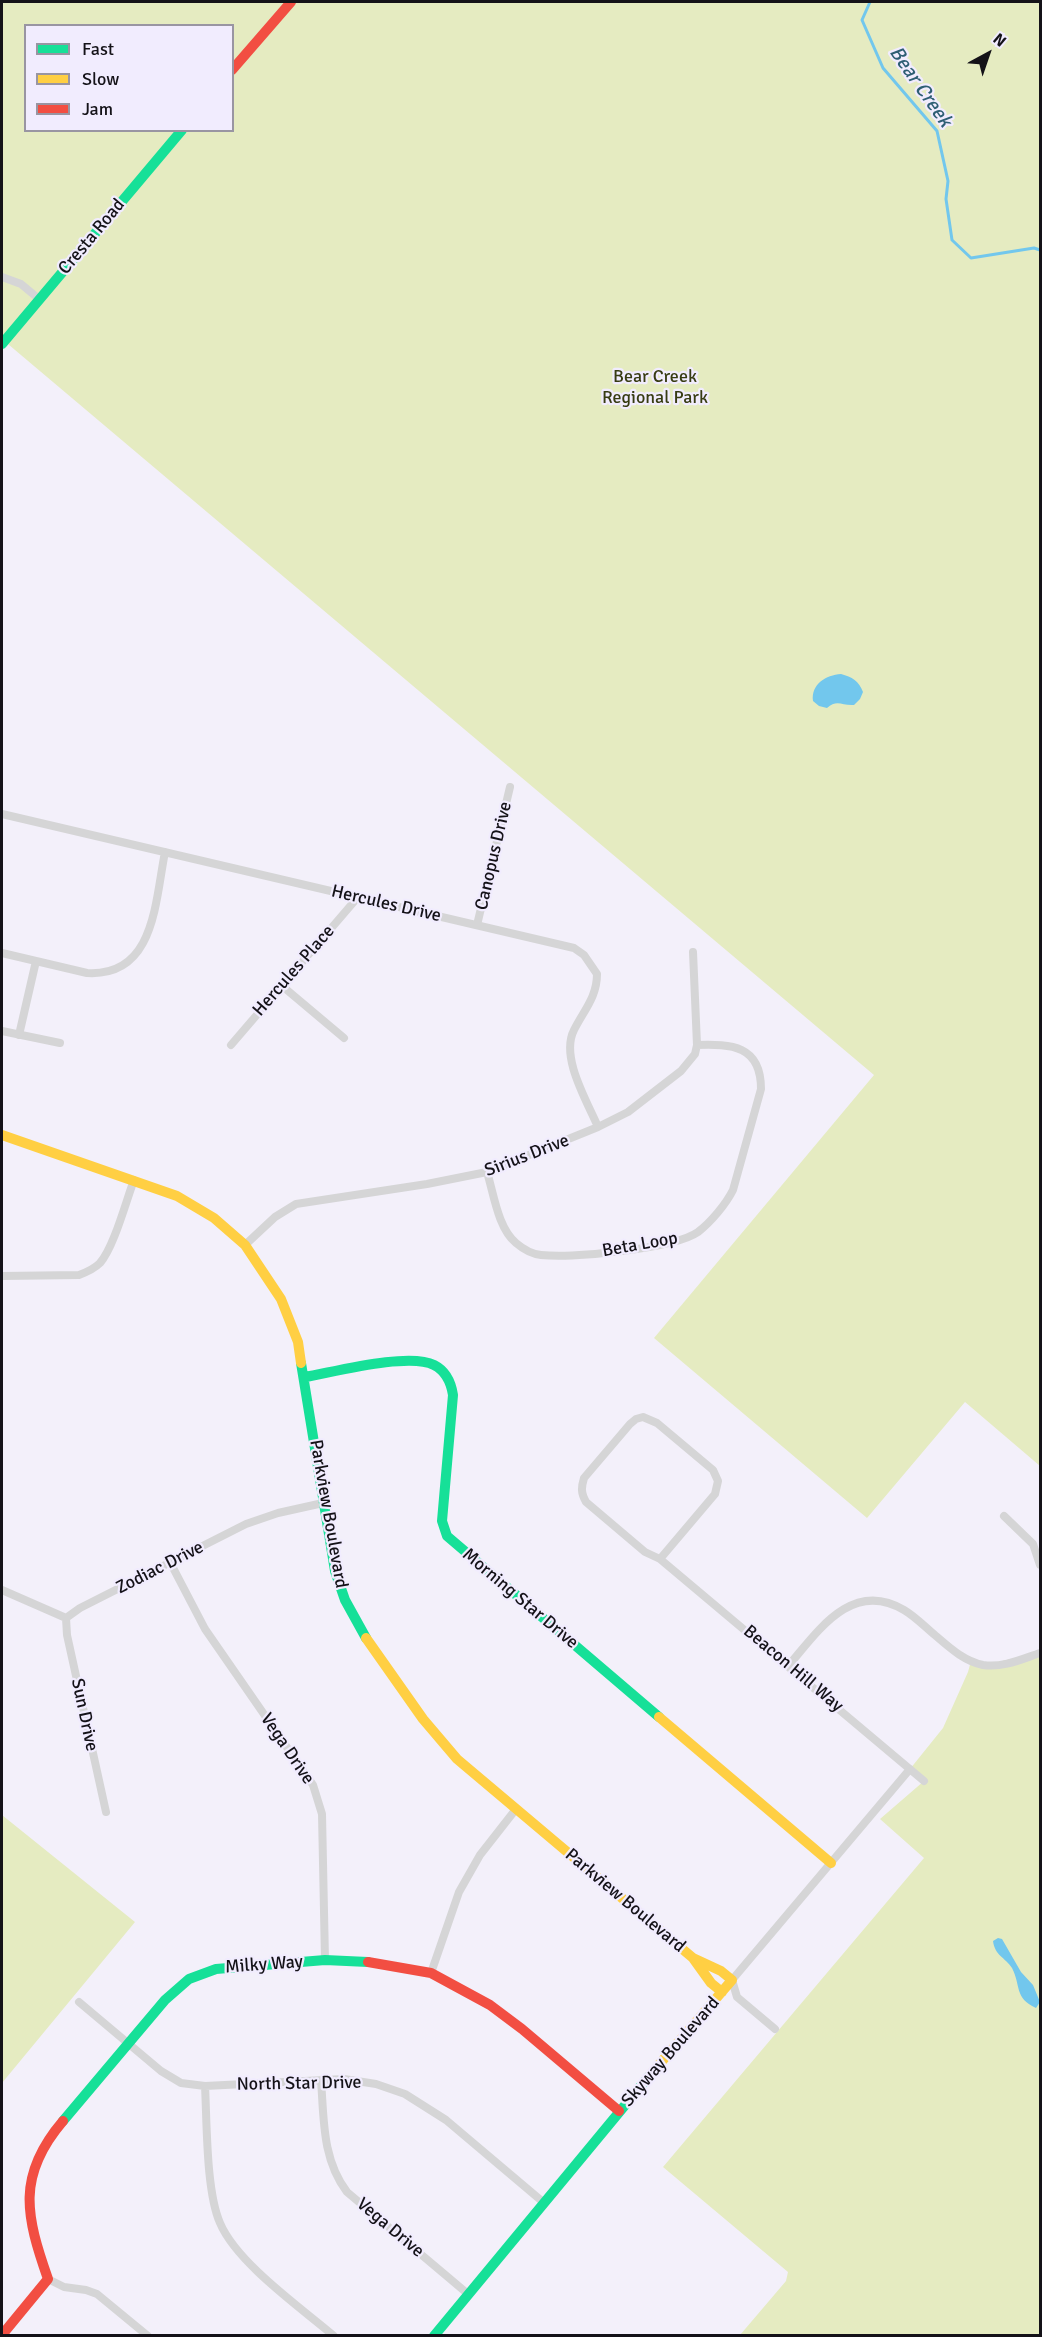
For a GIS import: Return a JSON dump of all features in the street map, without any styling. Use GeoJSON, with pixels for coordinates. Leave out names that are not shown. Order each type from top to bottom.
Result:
{"type":"FeatureCollection","features":[{"type":"Feature","properties":{"kind":"street"},"geometry":{"type":"LineString","coordinates":[[234,68],[291,2]]}},
{"type":"Feature","properties":{"kind":"street","name":"Cresta Road"},"geometry":{"type":"LineString","coordinates":[[2,344],[180,132]]}},
{"type":"Feature","properties":{"kind":"street"},"geometry":{"type":"LineString","coordinates":[[2,277],[21,284],[39,299]]}},
{"type":"Feature","properties":{"kind":"street","name":"Canopus Drive"},"geometry":{"type":"LineString","coordinates":[[477,925],[510,787]]}},
{"type":"Feature","properties":{"kind":"street","name":"Hercules Drive"},"geometry":{"type":"LineString","coordinates":[[2,814],[574,948],[584,955],[597,974],[594,996],[573,1031],[570,1052],[572,1065],[598,1127]]}},
{"type":"Feature","properties":{"kind":"street"},"geometry":{"type":"LineString","coordinates":[[2,953],[87,973],[99,974],[114,971],[135,957],[142,946],[149,929],[165,852]]}},
{"type":"Feature","properties":{"kind":"street","name":"Hercules Place"},"geometry":{"type":"LineString","coordinates":[[231,1045],[358,897]]}},
{"type":"Feature","properties":{"kind":"street"},"geometry":{"type":"LineString","coordinates":[[693,952],[697,1045]]}},
{"type":"Feature","properties":{"kind":"street"},"geometry":{"type":"LineString","coordinates":[[20,1035],[36,961]]}},
{"type":"Feature","properties":{"kind":"street"},"geometry":{"type":"LineString","coordinates":[[281,985],[344,1038]]}},
{"type":"Feature","properties":{"kind":"street"},"geometry":{"type":"LineString","coordinates":[[2,1031],[60,1043]]}},
{"type":"Feature","properties":{"kind":"street","name":"Beta Loop"},"geometry":{"type":"LineString","coordinates":[[487,1172],[504,1227],[514,1242],[540,1255],[620,1251],[686,1238],[697,1232],[729,1198],[733,1190],[761,1089],[761,1077],[757,1066],[745,1052],[737,1047],[726,1044],[697,1045]]}},
{"type":"Feature","properties":{"kind":"street","name":"Sirius Drive"},"geometry":{"type":"LineString","coordinates":[[245,1245],[275,1217],[296,1204],[427,1184],[487,1172],[598,1127],[628,1112],[681,1071],[695,1054],[697,1045]]}},
{"type":"Feature","properties":{"kind":"street","name":"Parkview Boulevard"},"geometry":{"type":"LineString","coordinates":[[2,1135],[154,1186],[198,1207],[245,1245],[272,1284],[291,1319],[298,1342],[323,1503],[340,1591],[360,1629],[426,1725],[441,1743],[693,1958],[711,1983],[722,1992]]}},
{"type":"Feature","properties":{"kind":"street"},"geometry":{"type":"LineString","coordinates":[[2,1276],[79,1275],[99,1264],[111,1244],[134,1180]]}},
{"type":"Feature","properties":{"kind":"street","name":"Morning Star Drive"},"geometry":{"type":"LineString","coordinates":[[305,1377],[412,1360],[432,1363],[440,1368],[452,1384],[453,1395],[442,1521],[447,1536],[831,1863]]}},
{"type":"Feature","properties":{"kind":"street","name":"Beacon Hill Way"},"geometry":{"type":"LineString","coordinates":[[660,1559],[715,1494],[718,1481],[712,1470],[657,1423],[643,1417],[630,1424],[584,1478],[581,1486],[586,1502],[645,1552],[660,1559],[789,1665],[924,1781]]}},
{"type":"Feature","properties":{"kind":"street","name":"Zodiac Drive"},"geometry":{"type":"LineString","coordinates":[[66,1618],[80,1608],[261,1518],[323,1503]]}},
{"type":"Feature","properties":{"kind":"street"},"geometry":{"type":"LineString","coordinates":[[1004,1516],[1033,1544],[1041,1565]]}},
{"type":"Feature","properties":{"kind":"street","name":"Vega Drive"},"geometry":{"type":"LineString","coordinates":[[170,1562],[205,1629],[313,1785],[319,1799],[323,1827],[325,1960]]}},
{"type":"Feature","properties":{"kind":"street"},"geometry":{"type":"LineString","coordinates":[[2,1590],[66,1618]]}},
{"type":"Feature","properties":{"kind":"street"},"geometry":{"type":"LineString","coordinates":[[789,1665],[830,1618],[854,1604],[867,1602],[894,1605],[905,1610],[959,1655],[971,1661],[997,1665],[1041,1653]]}},
{"type":"Feature","properties":{"kind":"street","name":"Sun Drive"},"geometry":{"type":"LineString","coordinates":[[66,1618],[67,1635],[105,1812]]}},
{"type":"Feature","properties":{"kind":"street","name":"Skyway Boulevard"},"geometry":{"type":"LineString","coordinates":[[434,2336],[543,2202],[910,1769]]}},
{"type":"Feature","properties":{"kind":"street"},"geometry":{"type":"LineString","coordinates":[[431,1973],[459,1892],[480,1854],[516,1809]]}},
{"type":"Feature","properties":{"kind":"street","name":"Parkview Boulevard"},"geometry":{"type":"LineString","coordinates":[[693,1958],[721,1971],[732,1980],[737,1998],[775,2029]]}},
{"type":"Feature","properties":{"kind":"street","name":"Milky Way"},"geometry":{"type":"LineString","coordinates":[[48,2279],[30,2220],[30,2186],[39,2155],[56,2129],[165,2000],[189,1980],[202,1973],[230,1966],[325,1960],[372,1962],[431,1973],[490,2005],[620,2111]]}},
{"type":"Feature","properties":{"kind":"street","name":"North Star Drive"},"geometry":{"type":"LineString","coordinates":[[79,2002],[172,2079],[193,2086],[344,2079],[391,2088],[418,2101],[447,2120],[543,2202]]}},
{"type":"Feature","properties":{"kind":"street","name":"Vega Drive"},"geometry":{"type":"LineString","coordinates":[[321,2080],[327,2153],[338,2180],[347,2192],[468,2294]]}},
{"type":"Feature","properties":{"kind":"street"},"geometry":{"type":"LineString","coordinates":[[205,2086],[211,2182],[220,2223],[233,2245],[249,2264],[334,2336]]}},
{"type":"Feature","properties":{"kind":"street"},"geometry":{"type":"LineString","coordinates":[[2,2335],[48,2279],[64,2287],[97,2294],[148,2336]]}},
{"type":"Feature","properties":{"kind":"green space","name":"Bear Creek Regional Park"},"geometry":{"type":"Polygon","coordinates":[[[2,2],[1040,2],[1040,1466],[965,1402],[867,1518],[654,1338],[874,1075],[2,339],[2,2]]]}},
{"type":"Feature","properties":{"kind":"green space"},"geometry":{"type":"Polygon","coordinates":[[[1040,1653],[1040,2335],[740,2335],[786,2281],[788,2272],[663,2167],[924,1858],[880,1819],[924,1781],[910,1769],[943,1728],[971,1661],[983,1665],[1040,1653]]]}},
{"type":"Feature","properties":{"kind":"green space"},"geometry":{"type":"Polygon","coordinates":[[[2,1815],[135,1922],[2,2083],[2,1815]]]}},
{"type":"Feature","properties":{"kind":"water"},"geometry":{"type":"Polygon","coordinates":[[[841,674],[855,680],[863,692],[854,705],[837,703],[827,708],[813,701],[817,685],[825,678],[841,674]]]}},
{"type":"Feature","properties":{"kind":"water"},"geometry":{"type":"Polygon","coordinates":[[[998,1938],[1002,1939],[1021,1972],[1033,1985],[1040,2002],[1036,2008],[1024,2000],[1012,1968],[996,1950],[993,1941],[998,1938]]]}},
{"type":"Feature","properties":{"kind":"waterway","name":"Bear Creek"},"geometry":{"type":"LineString","coordinates":[[870,2],[862,20],[883,68],[937,131],[948,181],[946,199],[952,240],[971,258],[1034,248],[1040,250]]}},
{"type":"Feature","properties":{"kind":"traffic: fast"},"geometry":{"type":"LineString","coordinates":[[2,344],[180,132]]}},
{"type":"Feature","properties":{"kind":"traffic: fast"},"geometry":{"type":"LineString","coordinates":[[305,1377],[371,1364],[407,1361],[434,1365],[442,1370],[449,1381],[453,1395],[442,1521],[447,1536],[659,1717]]}},
{"type":"Feature","properties":{"kind":"traffic: fast"},"geometry":{"type":"LineString","coordinates":[[301,1363],[335,1571],[345,1600],[366,1638]]}},
{"type":"Feature","properties":{"kind":"traffic: fast"},"geometry":{"type":"LineString","coordinates":[[63,2121],[165,2000],[189,1979],[216,1969],[325,1960],[368,1962]]}},
{"type":"Feature","properties":{"kind":"traffic: fast"},"geometry":{"type":"LineString","coordinates":[[434,2336],[650,2075]]}},
{"type":"Feature","properties":{"kind":"traffic: slow"},"geometry":{"type":"LineString","coordinates":[[2,1135],[177,1196],[214,1218],[245,1245],[281,1299],[298,1342],[301,1363]]}},
{"type":"Feature","properties":{"kind":"traffic: slow"},"geometry":{"type":"LineString","coordinates":[[366,1638],[423,1719],[457,1759],[693,1958],[711,1983],[722,1992]]}},
{"type":"Feature","properties":{"kind":"traffic: slow"},"geometry":{"type":"LineString","coordinates":[[659,1717],[831,1863]]}},
{"type":"Feature","properties":{"kind":"traffic: slow"},"geometry":{"type":"LineString","coordinates":[[650,2075],[732,1980],[721,1971],[693,1958]]}},
{"type":"Feature","properties":{"kind":"traffic: jam"},"geometry":{"type":"LineString","coordinates":[[234,68],[291,2]]}},
{"type":"Feature","properties":{"kind":"traffic: jam"},"geometry":{"type":"LineString","coordinates":[[368,1962],[431,1973],[490,2005],[619,2111]]}},
{"type":"Feature","properties":{"kind":"traffic: jam"},"geometry":{"type":"LineString","coordinates":[[2,2335],[48,2279],[34,2235],[30,2197],[32,2179],[38,2160],[48,2141],[63,2121]]}}]}
